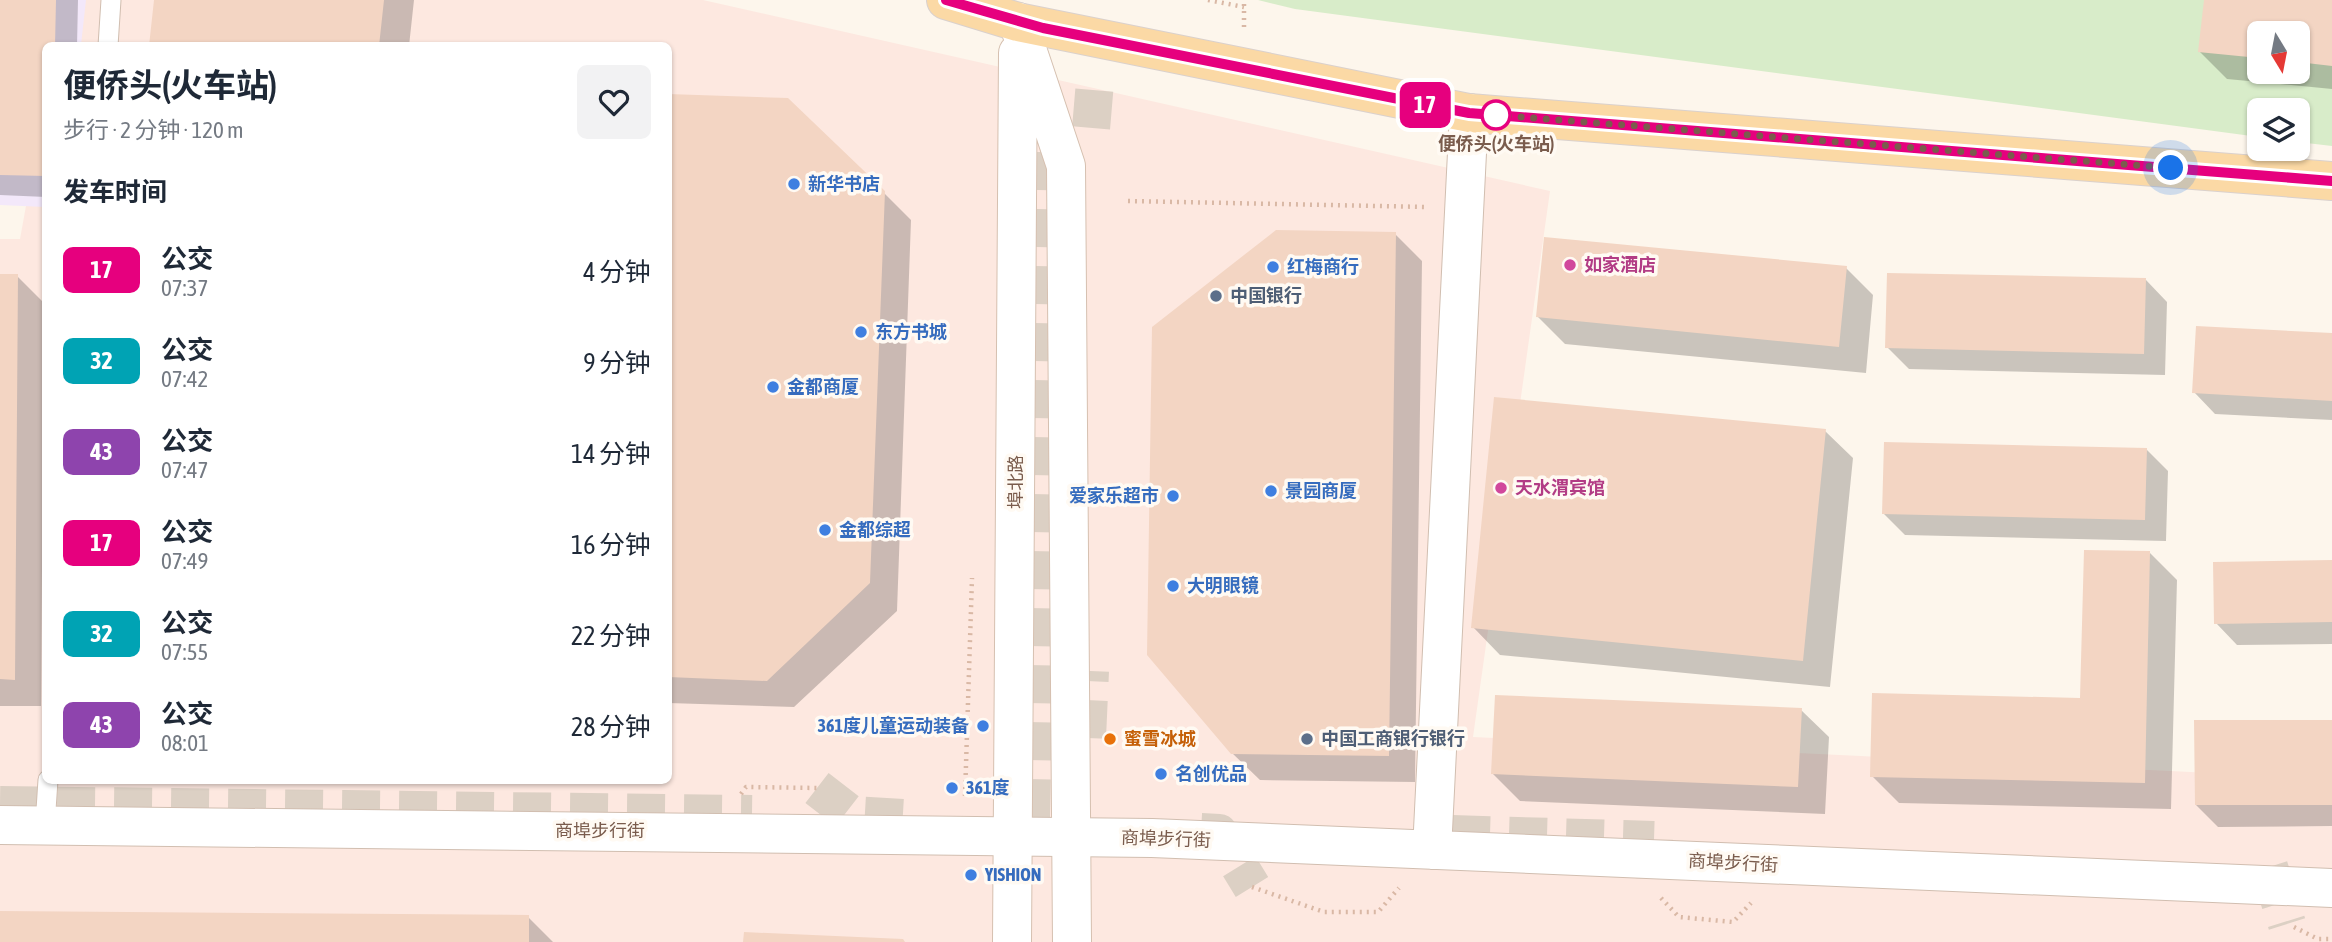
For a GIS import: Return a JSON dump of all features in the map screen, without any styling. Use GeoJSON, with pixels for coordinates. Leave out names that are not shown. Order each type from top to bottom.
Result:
{"type":"FeatureCollection","features":[{"type":"Feature","properties":{"kind":"main road"},"geometry":{"type":"LineString","coordinates":[[946,0],[1018,11],[1469,113],[2332,181]]}},
{"type":"Feature","properties":{"kind":"street","name":"埠北路"},"geometry":{"type":"LineString","coordinates":[[1012,942],[1018,11]]}},
{"type":"Feature","properties":{"kind":"street"},"geometry":{"type":"LineString","coordinates":[[1018,11],[1066,166],[1072,942]]}},
{"type":"Feature","properties":{"kind":"street"},"geometry":{"type":"LineString","coordinates":[[1432,850],[1469,113]]}},
{"type":"Feature","properties":{"kind":"street","name":"商埠步行街"},"geometry":{"type":"LineString","coordinates":[[0,825],[1071,837],[2332,888]]}},
{"type":"Feature","properties":{"kind":"lane"},"geometry":{"type":"LineString","coordinates":[[108,42],[111,0]]}},
{"type":"Feature","properties":{"kind":"lane"},"geometry":{"type":"LineString","coordinates":[[45,825],[48,784]]}},
{"type":"Feature","properties":{"kind":"path"},"geometry":{"type":"LineString","coordinates":[[1208,0],[1244,7]]}},
{"type":"Feature","properties":{"kind":"path"},"geometry":{"type":"LineString","coordinates":[[1128,201],[1464,208]]}},
{"type":"Feature","properties":{"kind":"path"},"geometry":{"type":"LineString","coordinates":[[965,808],[972,596]]}},
{"type":"Feature","properties":{"kind":"path"},"geometry":{"type":"LineString","coordinates":[[1252,887],[1324,912],[1378,912],[1432,850]]}},
{"type":"Feature","properties":{"kind":"path"},"geometry":{"type":"LineString","coordinates":[[2287,923],[2318,939],[2332,939]]}},
{"type":"Feature","properties":{"kind":"shaded area"},"geometry":{"type":"Polygon","coordinates":[[[0,0],[86,0],[81,42],[42,42],[42,207],[0,205],[0,0]]]}},
{"type":"Feature","properties":{"kind":"shaded area"},"geometry":{"type":"Polygon","coordinates":[[[64,0],[703,0],[1550,191],[1473,737],[2332,779],[2332,942],[0,942],[0,239],[20,239],[42,118],[42,784],[672,784],[672,42],[57,42],[64,0]]]}},
{"type":"Feature","properties":{"kind":"green space"},"geometry":{"type":"Polygon","coordinates":[[[1258,0],[2332,0],[2332,146],[2310,143],[2310,98],[2247,98],[2247,135],[1295,9],[1258,0]]]}},
{"type":"Feature","properties":{"kind":"building"},"geometry":{"type":"Polygon","coordinates":[[[0,0],[56,0],[55,42],[42,42],[42,176],[0,175],[0,0]]]}},
{"type":"Feature","properties":{"kind":"building"},"geometry":{"type":"Polygon","coordinates":[[[154,0],[384,0],[379,42],[149,42],[154,0]]]}},
{"type":"Feature","properties":{"kind":"building"},"geometry":{"type":"Polygon","coordinates":[[[2204,0],[2332,0],[2332,66],[2310,63],[2310,21],[2247,21],[2247,57],[2198,52],[2204,0]]]}},
{"type":"Feature","properties":{"kind":"building","name":"金都商厦"},"geometry":{"type":"Polygon","coordinates":[[[672,94],[788,98],[885,191],[870,583],[767,681],[672,677],[672,94]]]}},
{"type":"Feature","properties":{"kind":"building","name":"景园商厦"},"geometry":{"type":"Polygon","coordinates":[[[1276,230],[1396,232],[1389,756],[1231,754],[1147,655],[1152,327],[1276,230]]]}},
{"type":"Feature","properties":{"kind":"building"},"geometry":{"type":"Polygon","coordinates":[[[1544,237],[1847,266],[1839,347],[1536,317],[1544,237]]]}},
{"type":"Feature","properties":{"kind":"building"},"geometry":{"type":"Polygon","coordinates":[[[1887,273],[2146,278],[2144,354],[1885,348],[1887,273]]]}},
{"type":"Feature","properties":{"kind":"building"},"geometry":{"type":"Polygon","coordinates":[[[0,274],[18,274],[15,680],[0,679],[0,274]]]}},
{"type":"Feature","properties":{"kind":"building"},"geometry":{"type":"Polygon","coordinates":[[[2196,326],[2332,333],[2332,401],[2192,393],[2196,326]]]}},
{"type":"Feature","properties":{"kind":"building"},"geometry":{"type":"Polygon","coordinates":[[[1494,397],[1826,429],[1803,661],[1471,628],[1494,397]]]}},
{"type":"Feature","properties":{"kind":"building"},"geometry":{"type":"Polygon","coordinates":[[[1884,442],[2147,448],[2145,520],[1882,514],[1884,442]]]}},
{"type":"Feature","properties":{"kind":"building"},"geometry":{"type":"Polygon","coordinates":[[[2084,550],[2150,551],[2145,783],[1870,777],[1872,693],[2080,698],[2084,550]]]}},
{"type":"Feature","properties":{"kind":"building"},"geometry":{"type":"Polygon","coordinates":[[[2332,560],[2332,622],[2214,624],[2213,562],[2332,560]]]}},
{"type":"Feature","properties":{"kind":"building"},"geometry":{"type":"Polygon","coordinates":[[[1495,695],[1802,708],[1798,787],[1491,774],[1495,695]]]}},
{"type":"Feature","properties":{"kind":"building"},"geometry":{"type":"Polygon","coordinates":[[[2194,720],[2332,720],[2332,805],[2195,805],[2194,720]]]}},
{"type":"Feature","properties":{"kind":"building"},"geometry":{"type":"Polygon","coordinates":[[[0,911],[529,915],[529,942],[0,942],[0,911]]]}},
{"type":"Feature","properties":{"kind":"building"},"geometry":{"type":"Polygon","coordinates":[[[744,932],[903,939],[905,942],[743,942],[744,932]]]}},
{"type":"Feature","properties":{"kind":"tunnel"},"geometry":{"type":"LineString","coordinates":[[1031,817],[1045,105],[1128,112]]}},
{"type":"Feature","properties":{"kind":"tunnel"},"geometry":{"type":"LineString","coordinates":[[1087,738],[1090,671]]}},
{"type":"Feature","properties":{"kind":"tunnel"},"geometry":{"type":"LineString","coordinates":[[817,788],[852,815],[903,818]]}},
{"type":"Feature","properties":{"kind":"tunnel"},"geometry":{"type":"LineString","coordinates":[[0,805],[752,814]]}},
{"type":"Feature","properties":{"kind":"tunnel"},"geometry":{"type":"LineString","coordinates":[[1201,832],[1219,833],[1252,887]]}},
{"type":"Feature","properties":{"kind":"tunnel"},"geometry":{"type":"LineString","coordinates":[[1452,834],[1654,840]]}},
{"type":"Feature","properties":{"kind":"tunnel"},"geometry":{"type":"LineString","coordinates":[[1654,840],[1655,893]]}},
{"type":"Feature","properties":{"kind":"tunnel"},"geometry":{"type":"LineString","coordinates":[[2269,867],[2287,924]]}},
{"type":"Feature","properties":{"kind":"bus line","name":"17"},"geometry":{"type":"LineString","coordinates":[[946,0],[1043,28],[1469,113],[2332,181]]}},
{"type":"Feature","properties":{"kind":"place","name":"便侨头(火车站)"},"geometry":{"type":"Point","coordinates":[1496,115]}},
{"type":"Feature","properties":{"kind":"place","name":"新华书店"},"geometry":{"type":"Point","coordinates":[794,184]}},
{"type":"Feature","properties":{"kind":"place","name":"如家酒店"},"geometry":{"type":"Point","coordinates":[1570,265]}},
{"type":"Feature","properties":{"kind":"place","name":"红梅商行"},"geometry":{"type":"Point","coordinates":[1273,267]}},
{"type":"Feature","properties":{"kind":"place","name":"中国银行"},"geometry":{"type":"Point","coordinates":[1216,296]}},
{"type":"Feature","properties":{"kind":"place","name":"东方书城"},"geometry":{"type":"Point","coordinates":[861,332]}},
{"type":"Feature","properties":{"kind":"place","name":"金都商厦"},"geometry":{"type":"Point","coordinates":[773,387]}},
{"type":"Feature","properties":{"kind":"place","name":"天水渭宾馆"},"geometry":{"type":"Point","coordinates":[1501,488]}},
{"type":"Feature","properties":{"kind":"place","name":"景园商厦"},"geometry":{"type":"Point","coordinates":[1271,491]}},
{"type":"Feature","properties":{"kind":"place","name":"爱家乐超市"},"geometry":{"type":"Point","coordinates":[1173,496]}},
{"type":"Feature","properties":{"kind":"place","name":"金都综超"},"geometry":{"type":"Point","coordinates":[825,530]}},
{"type":"Feature","properties":{"kind":"place","name":"大明眼镜"},"geometry":{"type":"Point","coordinates":[1173,586]}},
{"type":"Feature","properties":{"kind":"place","name":"361度儿童运动装备"},"geometry":{"type":"Point","coordinates":[983,726]}},
{"type":"Feature","properties":{"kind":"place","name":"蜜雪冰城"},"geometry":{"type":"Point","coordinates":[1110,739]}},
{"type":"Feature","properties":{"kind":"place","name":"中国工商银行银行"},"geometry":{"type":"Point","coordinates":[1307,739]}},
{"type":"Feature","properties":{"kind":"place","name":"名创优品"},"geometry":{"type":"Point","coordinates":[1161,774]}},
{"type":"Feature","properties":{"kind":"place","name":"361度"},"geometry":{"type":"Point","coordinates":[952,788]}},
{"type":"Feature","properties":{"kind":"place","name":"YISHION"},"geometry":{"type":"Point","coordinates":[971,875]}},
{"type":"Feature","properties":{"kind":"route"},"geometry":{"type":"LineString","coordinates":[[1496,115],[2171,168]]}}]}
